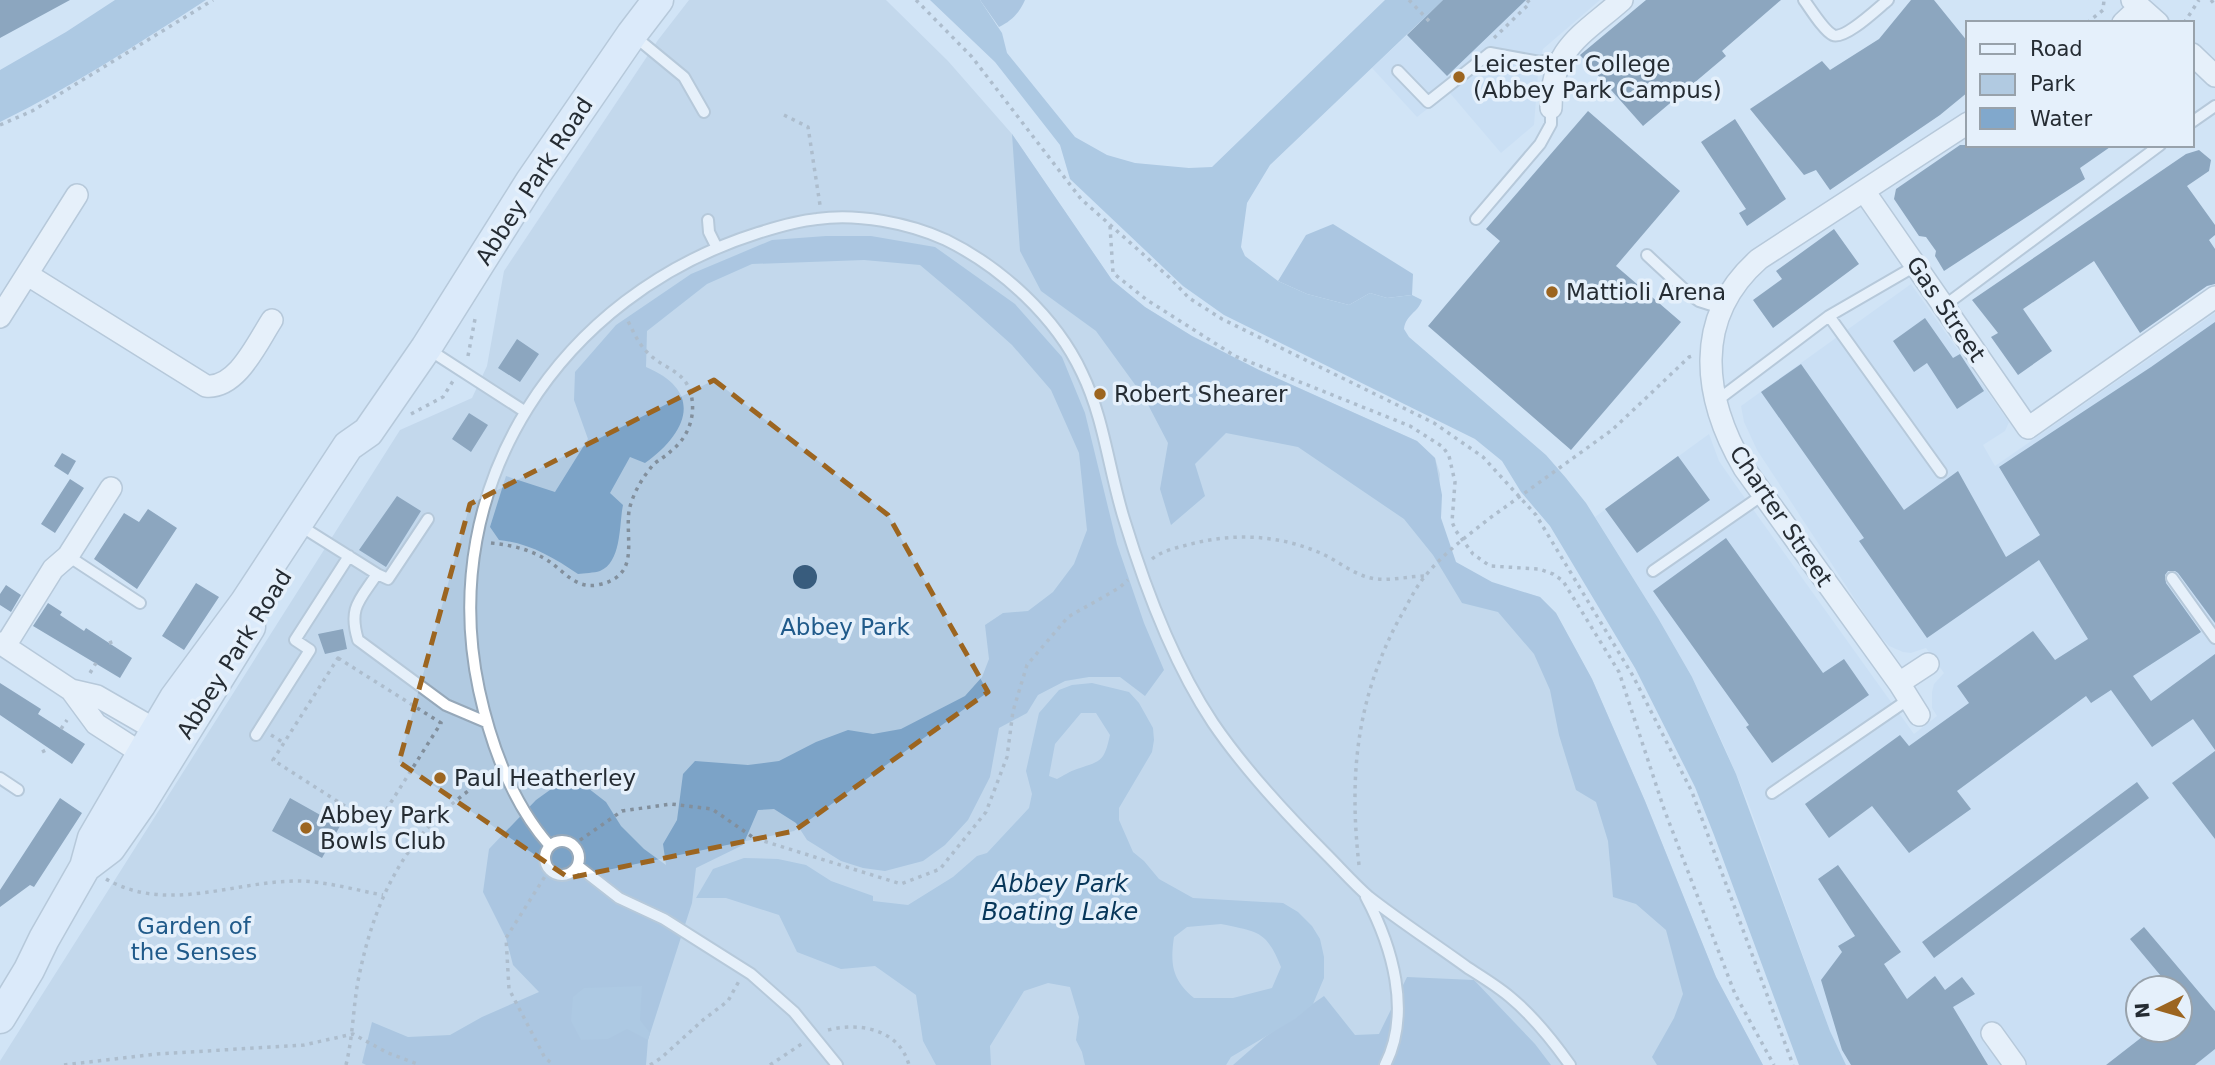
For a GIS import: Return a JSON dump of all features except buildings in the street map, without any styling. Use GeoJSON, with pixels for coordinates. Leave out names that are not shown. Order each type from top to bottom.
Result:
{"type":"FeatureCollection","features":[{"type":"Feature","properties":{"kind":"main road","name":"Abbey Park Road"},"geometry":{"type":"LineString","coordinates":[[0,1018],[85,867],[93,838],[156,746],[175,698],[304,528],[348,446],[368,432],[426,348],[531,181],[632,34],[658,1]]}},
{"type":"Feature","properties":{"kind":"street"},"geometry":{"type":"LineString","coordinates":[[1551,108],[1552,88],[1561,57],[1622,0]]}},
{"type":"Feature","properties":{"kind":"street"},"geometry":{"type":"LineString","coordinates":[[2124,21],[2136,4],[2156,21]]}},
{"type":"Feature","properties":{"kind":"street"},"geometry":{"type":"LineString","coordinates":[[2194,56],[2215,76]]}},
{"type":"Feature","properties":{"kind":"street","name":"Charter Street"},"geometry":{"type":"LineString","coordinates":[[1909,699],[1730,444],[1715,402],[1711,353],[1713,331],[1721,308],[1741,275],[1759,259],[1966,125]]}},
{"type":"Feature","properties":{"kind":"street","name":"Gas Street"},"geometry":{"type":"LineString","coordinates":[[1864,191],[2028,428],[2215,297]]}},
{"type":"Feature","properties":{"kind":"street"},"geometry":{"type":"LineString","coordinates":[[0,317],[77,195]]}},
{"type":"Feature","properties":{"kind":"street"},"geometry":{"type":"LineString","coordinates":[[28,275],[206,386],[220,386],[232,379],[272,320]]}},
{"type":"Feature","properties":{"kind":"street"},"geometry":{"type":"LineString","coordinates":[[111,488],[68,556],[53,569],[3,650],[71,690],[96,724],[156,746]]}},
{"type":"Feature","properties":{"kind":"street"},"geometry":{"type":"LineString","coordinates":[[1909,699],[1928,664]]}},
{"type":"Feature","properties":{"kind":"street"},"geometry":{"type":"LineString","coordinates":[[1992,1033],[2015,1065]]}},
{"type":"Feature","properties":{"kind":"lane"},"geometry":{"type":"LineString","coordinates":[[1804,0],[1829,33],[1835,36],[1865,20],[1888,0]]}},
{"type":"Feature","properties":{"kind":"lane"},"geometry":{"type":"LineString","coordinates":[[632,34],[684,77],[704,112]]}},
{"type":"Feature","properties":{"kind":"lane"},"geometry":{"type":"LineString","coordinates":[[1398,71],[1428,102],[1490,53],[1540,62],[1561,57]]}},
{"type":"Feature","properties":{"kind":"lane"},"geometry":{"type":"LineString","coordinates":[[2194,121],[2215,106]]}},
{"type":"Feature","properties":{"kind":"lane"},"geometry":{"type":"LineString","coordinates":[[1476,219],[1540,144],[1551,124],[1551,108]]}},
{"type":"Feature","properties":{"kind":"lane"},"geometry":{"type":"LineString","coordinates":[[1944,306],[2157,147]]}},
{"type":"Feature","properties":{"kind":"lane"},"geometry":{"type":"LineString","coordinates":[[550,846],[536,830],[503,768],[486,722],[475,671],[471,628],[471,581],[485,497],[524,411],[567,357],[621,304],[664,275],[717,248],[785,225],[822,218],[885,222],[942,238],[971,254],[1018,289],[1056,331],[1082,372],[1098,418],[1140,568],[1174,651],[1213,723],[1295,823],[1363,892],[1403,923],[1510,996],[1551,1038],[1570,1065]]}},
{"type":"Feature","properties":{"kind":"lane"},"geometry":{"type":"LineString","coordinates":[[708,220],[709,232],[717,248]]}},
{"type":"Feature","properties":{"kind":"lane"},"geometry":{"type":"LineString","coordinates":[[1647,255],[1689,294],[1699,301],[1721,308]]}},
{"type":"Feature","properties":{"kind":"lane"},"geometry":{"type":"LineString","coordinates":[[1715,402],[1829,316],[1917,265]]}},
{"type":"Feature","properties":{"kind":"lane"},"geometry":{"type":"LineString","coordinates":[[1829,316],[1941,471]]}},
{"type":"Feature","properties":{"kind":"lane"},"geometry":{"type":"LineString","coordinates":[[426,348],[524,411]]}},
{"type":"Feature","properties":{"kind":"lane"},"geometry":{"type":"LineString","coordinates":[[1653,571],[1763,494]]}},
{"type":"Feature","properties":{"kind":"lane"},"geometry":{"type":"LineString","coordinates":[[304,528],[388,579],[428,519]]}},
{"type":"Feature","properties":{"kind":"lane"},"geometry":{"type":"LineString","coordinates":[[68,556],[140,603]]}},
{"type":"Feature","properties":{"kind":"lane"},"geometry":{"type":"LineString","coordinates":[[256,735],[310,650],[295,640],[349,556]]}},
{"type":"Feature","properties":{"kind":"lane"},"geometry":{"type":"LineString","coordinates":[[377,574],[354,610],[353,624],[358,640],[446,705],[486,722]]}},
{"type":"Feature","properties":{"kind":"lane"},"geometry":{"type":"LineString","coordinates":[[2172,578],[2215,638]]}},
{"type":"Feature","properties":{"kind":"lane"},"geometry":{"type":"LineString","coordinates":[[1772,793],[1909,699]]}},
{"type":"Feature","properties":{"kind":"lane"},"geometry":{"type":"LineString","coordinates":[[0,778],[19,790]]}},
{"type":"Feature","properties":{"kind":"lane"},"geometry":{"type":"LineString","coordinates":[[564,841],[573,845],[579,855],[578,866],[565,875],[554,873],[549,870],[545,856],[550,846],[564,841]]}},
{"type":"Feature","properties":{"kind":"lane"},"geometry":{"type":"LineString","coordinates":[[578,866],[620,898],[664,919],[744,969],[794,1012],[837,1065]]}},
{"type":"Feature","properties":{"kind":"lane"},"geometry":{"type":"LineString","coordinates":[[1363,892],[1381,925],[1398,993],[1397,1030],[1385,1065]]}},
{"type":"Feature","properties":{"kind":"path"},"geometry":{"type":"LineString","coordinates":[[0,125],[32,111],[213,0]]}},
{"type":"Feature","properties":{"kind":"path"},"geometry":{"type":"LineString","coordinates":[[916,0],[972,57],[1081,199],[1189,298],[1203,309],[1434,423],[1483,457],[1536,515],[1633,676],[1692,792],[1793,1065]]}},
{"type":"Feature","properties":{"kind":"path"},"geometry":{"type":"LineString","coordinates":[[1409,0],[1430,22]]}},
{"type":"Feature","properties":{"kind":"path"},"geometry":{"type":"LineString","coordinates":[[1490,53],[1484,48],[1530,3],[1527,0]]}},
{"type":"Feature","properties":{"kind":"path"},"geometry":{"type":"LineString","coordinates":[[2089,21],[2103,10],[2104,0]]}},
{"type":"Feature","properties":{"kind":"path"},"geometry":{"type":"LineString","coordinates":[[2185,21],[2199,0]]}},
{"type":"Feature","properties":{"kind":"path"},"geometry":{"type":"LineString","coordinates":[[2211,0],[2215,5]]}},
{"type":"Feature","properties":{"kind":"path"},"geometry":{"type":"LineString","coordinates":[[784,115],[808,127],[822,218]]}},
{"type":"Feature","properties":{"kind":"path"},"geometry":{"type":"LineString","coordinates":[[1110,226],[1113,273],[1147,300],[1235,355],[1410,426],[1443,447],[1450,456],[1455,482],[1452,522],[1473,554],[1490,566],[1539,569],[1553,574],[1571,591],[1619,672],[1664,809],[1735,993],[1774,1065]]}},
{"type":"Feature","properties":{"kind":"path"},"geometry":{"type":"LineString","coordinates":[[476,542],[512,545],[527,550],[549,561],[574,581],[585,586],[609,582],[628,563],[631,503],[647,473],[662,457],[672,451],[687,433],[693,420],[693,407],[687,384],[681,375],[652,357],[638,343],[621,304]]}},
{"type":"Feature","properties":{"kind":"path"},"geometry":{"type":"LineString","coordinates":[[1363,892],[1354,814],[1355,769],[1360,730],[1366,700],[1385,646],[1425,576],[1462,540],[1490,518],[1612,430],[1689,356],[1711,353]]}},
{"type":"Feature","properties":{"kind":"path"},"geometry":{"type":"LineString","coordinates":[[573,845],[622,811],[671,804],[712,809],[754,838],[901,884],[940,869],[986,811],[1007,757],[1013,711],[1027,665],[1068,617],[1119,588],[1157,555],[1225,537],[1252,537],[1302,546],[1371,578],[1425,576]]}},
{"type":"Feature","properties":{"kind":"path"},"geometry":{"type":"LineString","coordinates":[[109,643],[115,641]]}},
{"type":"Feature","properties":{"kind":"path"},"geometry":{"type":"LineString","coordinates":[[338,658],[441,723],[376,826],[273,760],[338,658]]}},
{"type":"Feature","properties":{"kind":"path"},"geometry":{"type":"LineString","coordinates":[[42,752],[48,749]]}},
{"type":"Feature","properties":{"kind":"path"},"geometry":{"type":"LineString","coordinates":[[346,1065],[353,1034],[353,1012],[360,971],[383,895],[408,851],[441,811],[469,789],[503,768]]}},
{"type":"Feature","properties":{"kind":"path"},"geometry":{"type":"LineString","coordinates":[[85,867],[112,883],[150,894],[189,895],[253,884],[300,881],[383,895]]}},
{"type":"Feature","properties":{"kind":"path"},"geometry":{"type":"LineString","coordinates":[[549,870],[506,938],[509,989],[545,1058],[554,1065]]}},
{"type":"Feature","properties":{"kind":"path"},"geometry":{"type":"LineString","coordinates":[[650,1065],[728,1001],[744,969]]}},
{"type":"Feature","properties":{"kind":"path"},"geometry":{"type":"LineString","coordinates":[[770,1065],[813,1036],[843,1026],[853,1026],[889,1036],[901,1046],[909,1065]]}},
{"type":"Feature","properties":{"kind":"path"},"geometry":{"type":"LineString","coordinates":[[64,1065],[157,1054],[304,1045],[353,1034],[388,1053],[419,1065]]}},
{"type":"Feature","properties":{"kind":"highlighted area"},"geometry":{"type":"Polygon","coordinates":[[[714,380],[888,515],[988,692],[794,831],[569,878],[399,762],[470,504],[714,380]]]}},
{"type":"Feature","properties":{"kind":"shaded area"},"geometry":{"type":"Polygon","coordinates":[[[980,0],[1025,0],[1015,16],[999,27],[980,0]]]}},
{"type":"Feature","properties":{"kind":"shaded area","name":"Leicester College (Abbey Park Campus)"},"geometry":{"type":"Polygon","coordinates":[[[1399,0],[1600,0],[1543,49],[1534,125],[1501,153],[1449,92],[1417,117],[1372,68],[1420,23],[1399,0]]]}},
{"type":"Feature","properties":{"kind":"shaded area"},"geometry":{"type":"Polygon","coordinates":[[[1012,134],[1112,280],[1145,307],[1192,336],[1259,370],[1417,441],[1435,458],[1442,495],[1441,518],[1456,562],[1492,582],[1540,597],[1556,613],[1592,679],[1716,977],[1763,1065],[1657,1065],[1652,1057],[1674,1018],[1683,994],[1666,930],[1636,904],[1613,897],[1608,841],[1596,802],[1576,790],[1559,735],[1550,690],[1534,654],[1498,612],[1462,603],[1433,555],[1404,519],[1298,447],[1226,433],[1195,464],[1205,496],[1171,525],[1160,489],[1168,443],[1144,397],[1096,331],[1041,291],[1020,251],[1012,134]]]}},
{"type":"Feature","properties":{"kind":"shaded area"},"geometry":{"type":"Polygon","coordinates":[[[1333,224],[1413,274],[1412,295],[1387,298],[1370,293],[1349,305],[1307,294],[1278,281],[1306,235],[1333,224]]]}},
{"type":"Feature","properties":{"kind":"shaded area"},"geometry":{"type":"Polygon","coordinates":[[[871,236],[935,247],[1015,304],[1062,357],[1085,413],[1117,544],[1144,623],[1164,670],[1145,696],[1120,677],[1089,677],[1065,681],[1038,695],[1027,713],[999,728],[990,777],[968,820],[945,845],[923,861],[885,871],[863,868],[841,861],[807,840],[796,823],[774,809],[758,810],[743,845],[696,868],[692,903],[648,1040],[646,1065],[362,1063],[372,1022],[408,1037],[450,1035],[482,1017],[539,992],[513,965],[506,938],[483,892],[489,849],[536,800],[561,782],[584,785],[606,802],[621,826],[644,849],[666,865],[663,844],[677,820],[683,774],[695,761],[748,765],[779,761],[816,742],[848,730],[873,734],[901,729],[965,696],[982,677],[989,659],[985,625],[1003,613],[1028,611],[1053,592],[1074,564],[1087,530],[1079,453],[1051,390],[1012,345],[920,265],[864,260],[752,264],[707,284],[647,331],[646,367],[665,377],[677,388],[683,400],[683,413],[679,426],[660,451],[645,463],[630,457],[610,493],[623,505],[616,551],[607,566],[598,572],[578,574],[540,552],[499,540],[490,527],[506,476],[555,492],[588,439],[574,400],[575,372],[616,325],[691,274],[772,240],[871,236]]]}},
{"type":"Feature","properties":{"kind":"shaded area"},"geometry":{"type":"Polygon","coordinates":[[[1911,284],[2009,422],[2005,431],[1983,445],[1995,466],[2215,313],[2215,1065],[1846,1065],[1830,1031],[1748,802],[1724,746],[1692,677],[1595,517],[1709,434],[1719,461],[1914,734],[1937,716],[1932,708],[1932,692],[1934,684],[1944,673],[1926,648],[1911,653],[1903,652],[1889,646],[1877,633],[1757,450],[1744,422],[1741,406],[1911,284]]]}},
{"type":"Feature","properties":{"kind":"shaded area"},"geometry":{"type":"Polygon","coordinates":[[[1407,977],[1474,980],[1535,1044],[1551,1065],[1233,1065],[1265,1037],[1324,996],[1355,1035],[1379,1034],[1407,977]]]}},
{"type":"Feature","properties":{"kind":"green space","name":"Abbey Park"},"geometry":{"type":"Polygon","coordinates":[[[689,0],[886,0],[948,61],[1012,134],[1112,280],[1145,307],[1192,336],[1259,370],[1417,441],[1435,458],[1440,474],[1438,516],[1458,575],[1540,597],[1556,613],[1592,679],[1716,977],[1763,1065],[0,1065],[0,1061],[400,430],[472,398],[487,366],[504,271],[658,40],[689,0]]]}},
{"type":"Feature","properties":{"kind":"water"},"geometry":{"type":"Polygon","coordinates":[[[115,0],[206,0],[79,79],[0,122],[0,70],[115,0]]]}},
{"type":"Feature","properties":{"kind":"water"},"geometry":{"type":"Polygon","coordinates":[[[930,0],[980,0],[1002,33],[1007,53],[1075,137],[1107,155],[1135,163],[1189,168],[1212,167],[1385,0],[1443,0],[1270,165],[1247,203],[1241,247],[1245,256],[1278,281],[1307,294],[1349,305],[1370,293],[1387,298],[1412,295],[1422,300],[1405,324],[1404,329],[1409,337],[1546,455],[1586,503],[1692,677],[1736,774],[1830,1031],[1846,1065],[1799,1065],[1695,787],[1635,668],[1550,526],[1521,492],[1502,461],[1475,439],[1224,315],[1183,286],[1070,179],[1060,145],[995,62],[930,0]]]}},
{"type":"Feature","properties":{"kind":"water","name":"Abbey Park Boating Lake"},"geometry":{"type":"Polygon","coordinates":[[[1092,683],[1129,692],[1139,703],[1153,728],[1152,752],[1119,808],[1119,820],[1133,852],[1159,879],[1193,898],[1283,903],[1298,912],[1320,939],[1324,957],[1324,978],[1313,1004],[1295,1019],[1231,1057],[1226,1065],[1085,1065],[1076,1040],[1079,1017],[1070,987],[1048,983],[1024,991],[990,1046],[991,1065],[936,1065],[923,1041],[916,995],[875,966],[841,969],[797,952],[779,915],[726,898],[696,898],[713,869],[744,858],[778,859],[806,865],[831,881],[873,896],[873,901],[908,905],[953,877],[977,856],[987,853],[1029,808],[1032,794],[1026,771],[1039,713],[1059,690],[1072,685],[1092,683]],[[1081,713],[1055,744],[1049,776],[1057,779],[1096,762],[1106,751],[1110,735],[1096,713],[1081,713]],[[1221,924],[1187,927],[1174,937],[1174,971],[1181,985],[1194,998],[1233,998],[1272,988],[1281,967],[1265,939],[1252,931],[1221,924]]]}},
{"type":"Feature","properties":{"kind":"water"},"geometry":{"type":"Polygon","coordinates":[[[642,986],[640,1020],[650,1033],[648,1040],[627,1029],[608,1039],[581,1040],[571,1021],[573,997],[584,988],[642,986]]]}},
{"type":"Feature","properties":{"kind":"place","name":"Leicester College (Abbey Park Campus)"},"geometry":{"type":"Point","coordinates":[1459,77]}},
{"type":"Feature","properties":{"kind":"place","name":"Mattioli Arena"},"geometry":{"type":"Point","coordinates":[1552,292]}},
{"type":"Feature","properties":{"kind":"place","name":"Robert Shearer"},"geometry":{"type":"Point","coordinates":[1100,394]}},
{"type":"Feature","properties":{"kind":"place","name":"Paul Heatherley"},"geometry":{"type":"Point","coordinates":[440,778]}},
{"type":"Feature","properties":{"kind":"place","name":"Abbey Park Bowls Club"},"geometry":{"type":"Point","coordinates":[306,828]}},
{"type":"Feature","properties":{"kind":"park label","name":"Garden of the Senses"},"geometry":{"type":"Point","coordinates":[194,939]}}]}
